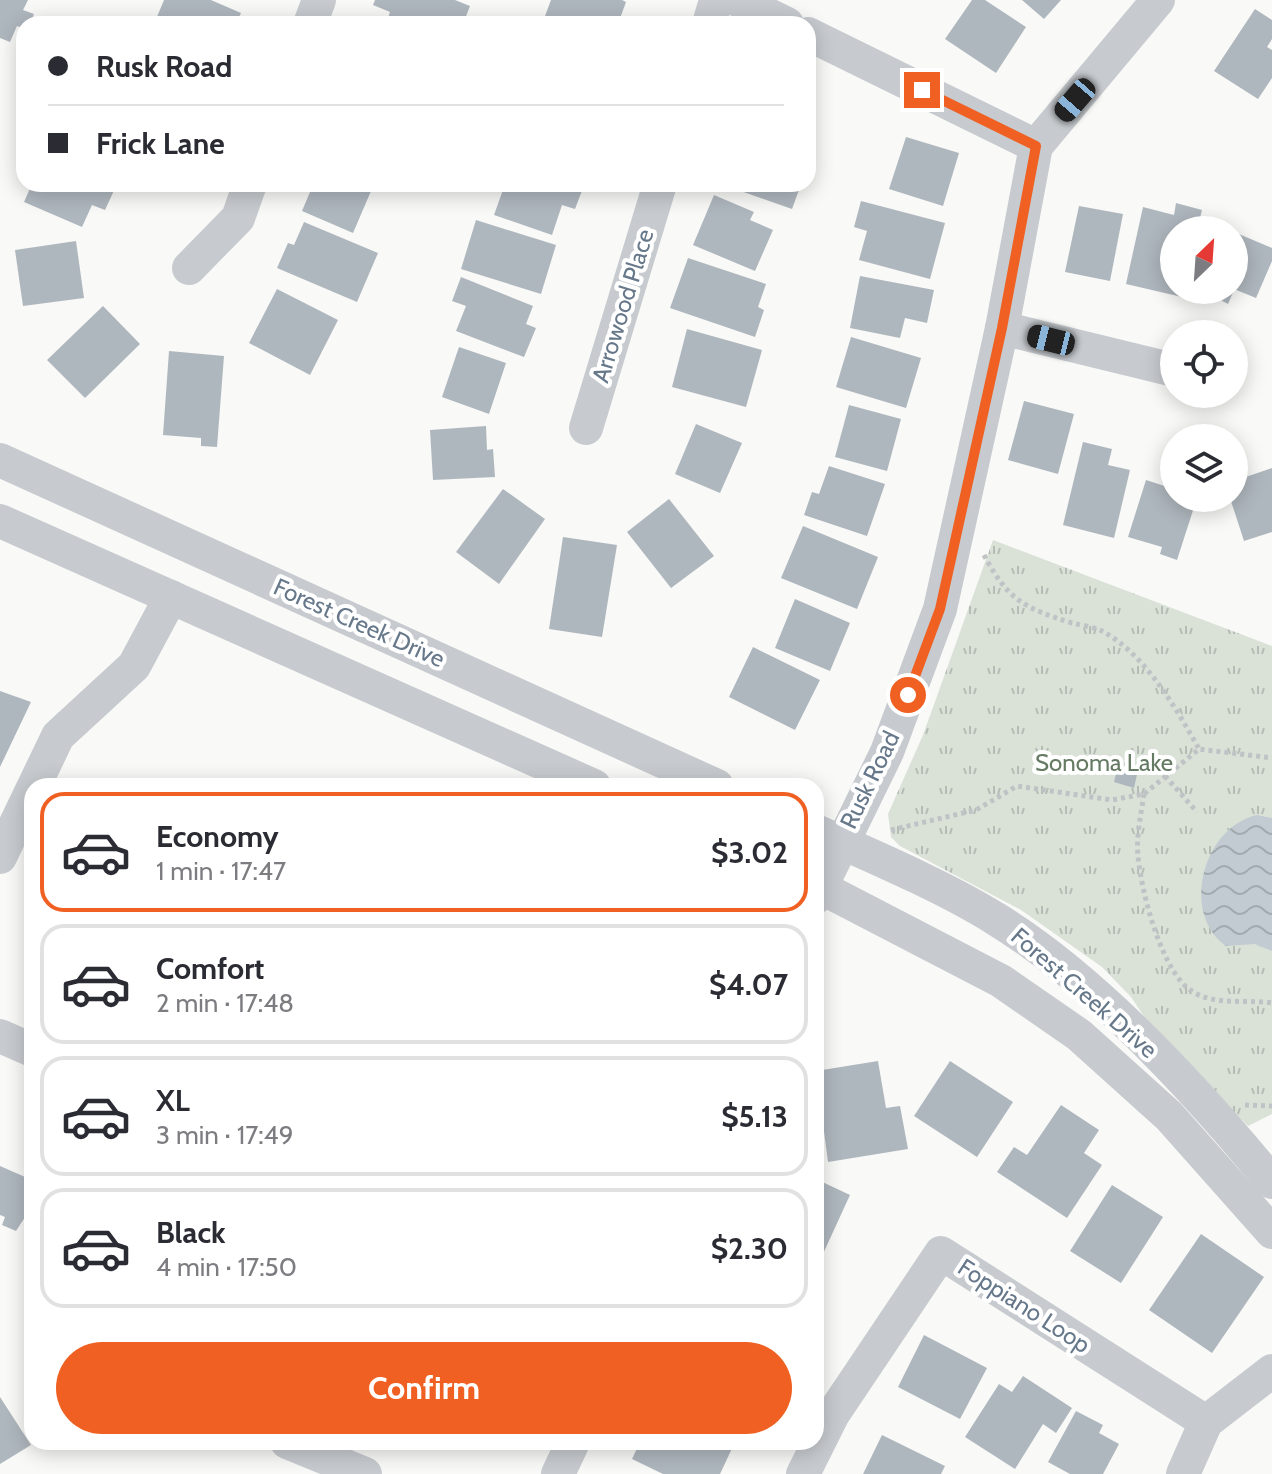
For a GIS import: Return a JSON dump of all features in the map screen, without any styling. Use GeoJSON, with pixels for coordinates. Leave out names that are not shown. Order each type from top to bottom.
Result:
{"type":"FeatureCollection","features":[{"type":"Feature","properties":{"kind":"street"},"geometry":{"type":"LineString","coordinates":[[738,0],[771,16]]}},
{"type":"Feature","properties":{"kind":"street","name":"Rusk Road"},"geometry":{"type":"LineString","coordinates":[[824,856],[828,836],[887,752],[940,609],[1002,328],[1036,146],[1158,0]]}},
{"type":"Feature","properties":{"kind":"street"},"geometry":{"type":"LineString","coordinates":[[816,38],[1036,146]]}},
{"type":"Feature","properties":{"kind":"street"},"geometry":{"type":"LineString","coordinates":[[189,268],[238,218],[247,192]]}},
{"type":"Feature","properties":{"kind":"street","name":"Arrowood Place"},"geometry":{"type":"LineString","coordinates":[[586,428],[658,192]]}},
{"type":"Feature","properties":{"kind":"street"},"geometry":{"type":"LineString","coordinates":[[1002,328],[1160,367]]}},
{"type":"Feature","properties":{"kind":"street","name":"Forest Creek Drive"},"geometry":{"type":"LineString","coordinates":[[0,460],[699,778]]}},
{"type":"Feature","properties":{"kind":"street"},"geometry":{"type":"LineString","coordinates":[[0,521],[576,778]]}},
{"type":"Feature","properties":{"kind":"street"},"geometry":{"type":"LineString","coordinates":[[38,778],[58,736],[134,666],[171,597]]}},
{"type":"Feature","properties":{"kind":"street"},"geometry":{"type":"LineString","coordinates":[[0,857],[24,807]]}},
{"type":"Feature","properties":{"kind":"street","name":"Forest Creek Drive"},"geometry":{"type":"LineString","coordinates":[[828,836],[995,918],[1046,953],[1125,1023],[1227,1128],[1272,1182]]}},
{"type":"Feature","properties":{"kind":"street","name":"Forest Creek Drive"},"geometry":{"type":"LineString","coordinates":[[824,893],[1001,981],[1079,1035],[1169,1116],[1272,1232]]}},
{"type":"Feature","properties":{"kind":"street"},"geometry":{"type":"LineString","coordinates":[[0,1036],[24,1046]]}},
{"type":"Feature","properties":{"kind":"street","name":"Foppiano Loop"},"geometry":{"type":"LineString","coordinates":[[824,1432],[941,1253],[1206,1422]]}},
{"type":"Feature","properties":{"kind":"street"},"geometry":{"type":"LineString","coordinates":[[1183,1474],[1206,1422],[1272,1371]]}},
{"type":"Feature","properties":{"kind":"street"},"geometry":{"type":"LineString","coordinates":[[306,1450],[365,1474]]}},
{"type":"Feature","properties":{"kind":"street"},"geometry":{"type":"LineString","coordinates":[[558,1474],[569,1450]]}},
{"type":"Feature","properties":{"kind":"street","name":"Foppiano Loop"},"geometry":{"type":"LineString","coordinates":[[803,1474],[815,1450]]}},
{"type":"Feature","properties":{"kind":"path"},"geometry":{"type":"LineString","coordinates":[[983,554],[997,581],[1023,606],[1100,630],[1117,642],[1157,684],[1199,749]]}},
{"type":"Feature","properties":{"kind":"path"},"geometry":{"type":"LineString","coordinates":[[891,830],[976,810],[1017,786],[1112,800],[1144,794],[1199,749],[1272,758]]}},
{"type":"Feature","properties":{"kind":"path"},"geometry":{"type":"LineString","coordinates":[[1165,776],[1197,812]]}},
{"type":"Feature","properties":{"kind":"path"},"geometry":{"type":"LineString","coordinates":[[1144,794],[1138,858],[1162,954],[1173,975],[1193,992],[1233,1003],[1272,1003]]}},
{"type":"Feature","properties":{"kind":"path"},"geometry":{"type":"LineString","coordinates":[[1241,1105],[1272,1106]]}},
{"type":"Feature","properties":{"kind":"green space","name":"Sonoma Lake"},"geometry":{"type":"Polygon","coordinates":[[[993,540],[1272,646],[1272,1114],[1248,1126],[1155,1033],[1131,997],[1102,967],[1021,910],[900,846],[891,837],[888,814],[923,735],[993,540]]]}},
{"type":"Feature","properties":{"kind":"water"},"geometry":{"type":"Polygon","coordinates":[[[1257,815],[1272,818],[1272,951],[1255,944],[1226,946],[1212,931],[1204,913],[1201,893],[1211,853],[1223,836],[1238,823],[1257,815]]]}},
{"type":"Feature","properties":{"kind":"building"},"geometry":{"type":"Polygon","coordinates":[[[0,0],[28,0],[23,10],[33,16],[16,16],[16,28],[10,42],[0,38],[0,0]]]}},
{"type":"Feature","properties":{"kind":"building"},"geometry":{"type":"Polygon","coordinates":[[[164,0],[211,0],[241,13],[240,16],[157,16],[164,0]]]}},
{"type":"Feature","properties":{"kind":"building"},"geometry":{"type":"Polygon","coordinates":[[[375,0],[455,0],[470,6],[466,16],[389,16],[390,12],[373,5],[375,0]]]}},
{"type":"Feature","properties":{"kind":"building"},"geometry":{"type":"Polygon","coordinates":[[[551,0],[626,2],[621,16],[545,16],[551,0]]]}},
{"type":"Feature","properties":{"kind":"building"},"geometry":{"type":"Polygon","coordinates":[[[972,0],[985,0],[1026,27],[996,73],[945,39],[972,0]]]}},
{"type":"Feature","properties":{"kind":"building"},"geometry":{"type":"Polygon","coordinates":[[[1022,0],[1061,0],[1044,19],[1022,0]]]}},
{"type":"Feature","properties":{"kind":"building"},"geometry":{"type":"Polygon","coordinates":[[[1255,9],[1272,20],[1272,39],[1267,47],[1272,50],[1272,78],[1258,99],[1214,71],[1255,9]]]}},
{"type":"Feature","properties":{"kind":"building"},"geometry":{"type":"Polygon","coordinates":[[[906,137],[959,153],[943,206],[889,189],[906,137]]]}},
{"type":"Feature","properties":{"kind":"building"},"geometry":{"type":"Polygon","coordinates":[[[28,192],[113,192],[105,210],[92,205],[82,227],[24,202],[28,192]]]}},
{"type":"Feature","properties":{"kind":"building"},"geometry":{"type":"Polygon","coordinates":[[[310,192],[371,192],[353,233],[302,211],[310,192]]]}},
{"type":"Feature","properties":{"kind":"building"},"geometry":{"type":"Polygon","coordinates":[[[502,192],[581,192],[575,209],[562,205],[552,235],[494,215],[502,192]]]}},
{"type":"Feature","properties":{"kind":"building"},"geometry":{"type":"Polygon","coordinates":[[[744,192],[798,192],[792,209],[744,192]]]}},
{"type":"Feature","properties":{"kind":"building"},"geometry":{"type":"Polygon","coordinates":[[[714,195],[754,212],[750,220],[773,230],[755,271],[693,245],[714,195]]]}},
{"type":"Feature","properties":{"kind":"building"},"geometry":{"type":"Polygon","coordinates":[[[861,201],[945,223],[930,279],[859,260],[867,231],[854,227],[861,201]]]}},
{"type":"Feature","properties":{"kind":"building"},"geometry":{"type":"Polygon","coordinates":[[[1176,203],[1202,210],[1200,216],[1160,216],[1160,292],[1126,284],[1143,207],[1174,215],[1176,203]]]}},
{"type":"Feature","properties":{"kind":"building"},"geometry":{"type":"Polygon","coordinates":[[[1079,206],[1123,214],[1110,281],[1065,272],[1079,206]]]}},
{"type":"Feature","properties":{"kind":"building"},"geometry":{"type":"Polygon","coordinates":[[[476,220],[556,245],[541,294],[461,269],[476,220]]]}},
{"type":"Feature","properties":{"kind":"building"},"geometry":{"type":"Polygon","coordinates":[[[304,222],[378,253],[357,302],[277,268],[288,243],[294,245],[304,222]]]}},
{"type":"Feature","properties":{"kind":"building"},"geometry":{"type":"Polygon","coordinates":[[[1248,238],[1272,248],[1272,261],[1256,298],[1248,295],[1248,238]]]}},
{"type":"Feature","properties":{"kind":"building"},"geometry":{"type":"Polygon","coordinates":[[[76,241],[84,298],[23,306],[15,250],[76,241]]]}},
{"type":"Feature","properties":{"kind":"building"},"geometry":{"type":"Polygon","coordinates":[[[688,258],[766,284],[758,307],[764,310],[755,337],[670,308],[688,258]]]}},
{"type":"Feature","properties":{"kind":"building"},"geometry":{"type":"Polygon","coordinates":[[[860,276],[934,290],[927,323],[905,318],[900,338],[850,328],[860,276]]]}},
{"type":"Feature","properties":{"kind":"building"},"geometry":{"type":"Polygon","coordinates":[[[461,277],[533,306],[526,324],[536,328],[524,357],[456,331],[466,306],[452,301],[461,277]]]}},
{"type":"Feature","properties":{"kind":"building"},"geometry":{"type":"Polygon","coordinates":[[[277,289],[338,320],[310,375],[249,343],[277,289]]]}},
{"type":"Feature","properties":{"kind":"building"},"geometry":{"type":"Polygon","coordinates":[[[103,306],[140,344],[85,398],[47,360],[103,306]]]}},
{"type":"Feature","properties":{"kind":"building"},"geometry":{"type":"Polygon","coordinates":[[[687,329],[762,350],[746,407],[672,387],[687,329]]]}},
{"type":"Feature","properties":{"kind":"building"},"geometry":{"type":"Polygon","coordinates":[[[851,337],[921,358],[906,408],[836,387],[851,337]]]}},
{"type":"Feature","properties":{"kind":"building"},"geometry":{"type":"Polygon","coordinates":[[[459,347],[506,363],[489,414],[442,397],[459,347]]]}},
{"type":"Feature","properties":{"kind":"building"},"geometry":{"type":"Polygon","coordinates":[[[169,351],[224,356],[217,447],[201,446],[201,438],[163,435],[169,351]]]}},
{"type":"Feature","properties":{"kind":"building"},"geometry":{"type":"Polygon","coordinates":[[[1024,401],[1074,414],[1058,474],[1008,460],[1024,401]]]}},
{"type":"Feature","properties":{"kind":"building"},"geometry":{"type":"Polygon","coordinates":[[[849,405],[901,419],[887,471],[835,457],[849,405]]]}},
{"type":"Feature","properties":{"kind":"building"},"geometry":{"type":"Polygon","coordinates":[[[696,424],[742,443],[720,493],[675,474],[696,424]]]}},
{"type":"Feature","properties":{"kind":"building"},"geometry":{"type":"Polygon","coordinates":[[[486,426],[487,450],[493,449],[495,477],[433,480],[430,430],[486,426]]]}},
{"type":"Feature","properties":{"kind":"building"},"geometry":{"type":"Polygon","coordinates":[[[1083,442],[1112,449],[1108,465],[1130,470],[1114,538],[1063,525],[1083,442]]]}},
{"type":"Feature","properties":{"kind":"building"},"geometry":{"type":"Polygon","coordinates":[[[829,466],[885,484],[867,536],[804,515],[812,492],[819,494],[829,466]]]}},
{"type":"Feature","properties":{"kind":"building"},"geometry":{"type":"Polygon","coordinates":[[[1272,468],[1272,532],[1244,541],[1235,512],[1248,512],[1248,476],[1272,468]]]}},
{"type":"Feature","properties":{"kind":"building"},"geometry":{"type":"Polygon","coordinates":[[[1146,480],[1160,484],[1160,512],[1192,512],[1177,560],[1160,554],[1162,547],[1128,537],[1146,480]]]}},
{"type":"Feature","properties":{"kind":"building"},"geometry":{"type":"Polygon","coordinates":[[[503,489],[545,519],[499,584],[456,552],[503,489]]]}},
{"type":"Feature","properties":{"kind":"building"},"geometry":{"type":"Polygon","coordinates":[[[669,499],[714,556],[671,588],[627,532],[669,499]]]}},
{"type":"Feature","properties":{"kind":"building"},"geometry":{"type":"Polygon","coordinates":[[[803,526],[878,557],[857,609],[781,578],[803,526]]]}},
{"type":"Feature","properties":{"kind":"building"},"geometry":{"type":"Polygon","coordinates":[[[563,537],[617,545],[602,637],[549,629],[563,537]]]}},
{"type":"Feature","properties":{"kind":"building"},"geometry":{"type":"Polygon","coordinates":[[[795,599],[850,623],[830,671],[775,648],[795,599]]]}},
{"type":"Feature","properties":{"kind":"building"},"geometry":{"type":"Polygon","coordinates":[[[753,647],[820,680],[795,730],[729,697],[753,647]]]}},
{"type":"Feature","properties":{"kind":"building"},"geometry":{"type":"Polygon","coordinates":[[[0,691],[31,702],[0,767],[0,691]]]}},
{"type":"Feature","properties":{"kind":"building"},"geometry":{"type":"Polygon","coordinates":[[[1119,761],[1139,766],[1134,788],[1114,782],[1119,761]]]}},
{"type":"Feature","properties":{"kind":"building"},"geometry":{"type":"Polygon","coordinates":[[[878,1061],[886,1108],[900,1106],[908,1149],[828,1162],[824,1132],[824,1070],[878,1061]]]}},
{"type":"Feature","properties":{"kind":"building"},"geometry":{"type":"Polygon","coordinates":[[[950,1061],[1013,1102],[977,1157],[914,1116],[950,1061]]]}},
{"type":"Feature","properties":{"kind":"building"},"geometry":{"type":"Polygon","coordinates":[[[1061,1105],[1099,1130],[1084,1153],[1102,1165],[1067,1218],[997,1172],[1014,1147],[1027,1155],[1061,1105]]]}},
{"type":"Feature","properties":{"kind":"building"},"geometry":{"type":"Polygon","coordinates":[[[0,1166],[24,1176],[24,1219],[16,1231],[2,1225],[5,1217],[0,1215],[0,1166]]]}},
{"type":"Feature","properties":{"kind":"building"},"geometry":{"type":"Polygon","coordinates":[[[824,1183],[850,1195],[824,1252],[824,1183]]]}},
{"type":"Feature","properties":{"kind":"building"},"geometry":{"type":"Polygon","coordinates":[[[1112,1185],[1163,1217],[1121,1283],[1070,1251],[1112,1185]]]}},
{"type":"Feature","properties":{"kind":"building"},"geometry":{"type":"Polygon","coordinates":[[[1201,1234],[1264,1277],[1212,1353],[1149,1310],[1201,1234]]]}},
{"type":"Feature","properties":{"kind":"building"},"geometry":{"type":"Polygon","coordinates":[[[924,1335],[987,1368],[960,1419],[898,1387],[924,1335]]]}},
{"type":"Feature","properties":{"kind":"building"},"geometry":{"type":"Polygon","coordinates":[[[1023,1376],[1072,1408],[1056,1433],[1043,1424],[1015,1469],[965,1437],[999,1384],[1012,1392],[1023,1376]]]}},
{"type":"Feature","properties":{"kind":"building"},"geometry":{"type":"Polygon","coordinates":[[[0,1397],[24,1434],[24,1449],[0,1464],[0,1397]]]}},
{"type":"Feature","properties":{"kind":"building"},"geometry":{"type":"Polygon","coordinates":[[[1076,1411],[1103,1425],[1099,1433],[1119,1444],[1103,1474],[1070,1474],[1048,1462],[1076,1411]]]}},
{"type":"Feature","properties":{"kind":"building"},"geometry":{"type":"Polygon","coordinates":[[[882,1435],[945,1466],[941,1474],[863,1474],[882,1435]]]}},
{"type":"Feature","properties":{"kind":"building"},"geometry":{"type":"Polygon","coordinates":[[[636,1450],[731,1450],[720,1474],[663,1474],[632,1459],[636,1450]]]}},
{"type":"Feature","properties":{"kind":"route"},"geometry":{"type":"LineString","coordinates":[[908,695],[940,609],[1002,328],[1036,146],[922,90]]}}]}
